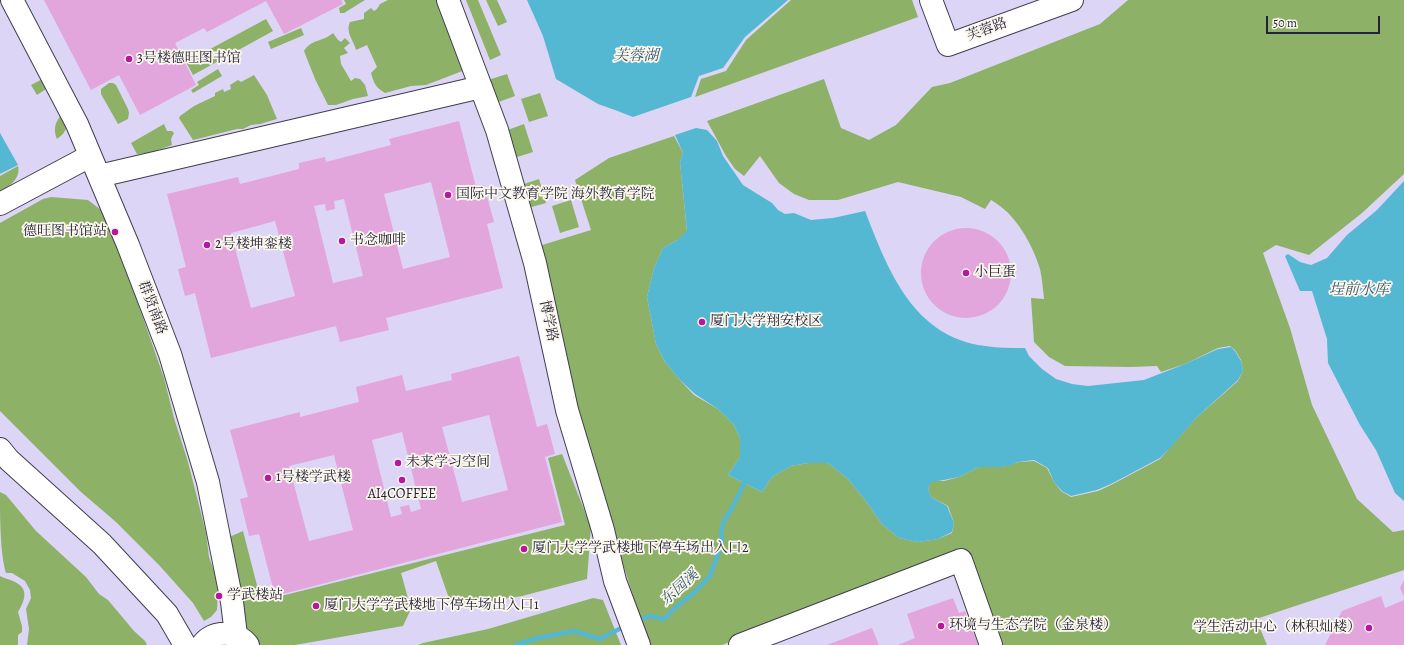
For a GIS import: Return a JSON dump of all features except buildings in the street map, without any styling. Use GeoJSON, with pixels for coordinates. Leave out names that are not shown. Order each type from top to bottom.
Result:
{"type":"FeatureCollection","features":[{"type":"Feature","properties":{"kind":"street","name":"群贤南路"},"geometry":{"type":"LineString","coordinates":[[12,0],[77,124],[128,245],[170,354],[208,482],[232,602],[242,640]]}},
{"type":"Feature","properties":{"kind":"street","name":"博学路"},"geometry":{"type":"LineString","coordinates":[[448,0],[497,130],[535,263],[567,410],[602,530],[615,581],[639,645]]}},
{"type":"Feature","properties":{"kind":"street","name":"芙蓉路"},"geometry":{"type":"LineString","coordinates":[[931,0],[948,45],[1072,0]]}},
{"type":"Feature","properties":{"kind":"street"},"geometry":{"type":"LineString","coordinates":[[99,176],[481,87]]}},
{"type":"Feature","properties":{"kind":"street"},"geometry":{"type":"LineString","coordinates":[[0,204],[90,156]]}},
{"type":"Feature","properties":{"kind":"street"},"geometry":{"type":"LineString","coordinates":[[0,450],[9,460],[102,544],[167,614],[185,645]]}},
{"type":"Feature","properties":{"kind":"street"},"geometry":{"type":"LineString","coordinates":[[740,645],[961,560],[992,645]]}},
{"type":"Feature","properties":{"kind":"street"},"geometry":{"type":"LineString","coordinates":[[202,645],[213,636],[224,633],[242,640]]}},
{"type":"Feature","properties":{"kind":"shaded area","name":"厦门大学翔安校区"},"geometry":{"type":"Polygon","coordinates":[[[0,0],[1404,0],[1404,645],[0,645],[0,0]]]}},
{"type":"Feature","properties":{"kind":"green space"},"geometry":{"type":"Polygon","coordinates":[[[344,0],[365,0],[344,13],[340,13],[339,8],[346,4],[344,0]]]}},
{"type":"Feature","properties":{"kind":"green space"},"geometry":{"type":"Polygon","coordinates":[[[388,0],[441,0],[465,70],[426,85],[411,86],[385,93],[379,89],[374,82],[371,73],[377,67],[367,45],[356,50],[349,33],[349,26],[350,22],[364,19],[364,13],[371,8],[374,11],[380,4],[388,0]]]}},
{"type":"Feature","properties":{"kind":"green space"},"geometry":{"type":"Polygon","coordinates":[[[466,0],[478,0],[501,55],[490,60],[466,0]]]}},
{"type":"Feature","properties":{"kind":"green space"},"geometry":{"type":"Polygon","coordinates":[[[486,0],[497,0],[507,22],[498,26],[486,0]]]}},
{"type":"Feature","properties":{"kind":"green space"},"geometry":{"type":"Polygon","coordinates":[[[791,0],[912,0],[918,17],[695,97],[701,79],[726,71],[746,40],[791,0]]]}},
{"type":"Feature","properties":{"kind":"green space"},"geometry":{"type":"Polygon","coordinates":[[[1128,0],[1404,0],[1404,174],[1362,213],[1309,255],[1276,245],[1263,253],[1290,328],[1312,405],[1357,499],[1393,532],[1404,530],[1404,570],[1256,619],[1267,645],[1000,645],[966,550],[961,554],[722,645],[649,645],[571,403],[539,246],[591,230],[575,180],[609,158],[674,136],[683,153],[680,162],[687,232],[676,241],[663,248],[654,268],[647,297],[656,344],[665,362],[694,395],[718,409],[734,425],[740,438],[740,457],[728,475],[762,492],[772,477],[791,466],[808,463],[828,463],[848,479],[882,524],[899,538],[918,542],[938,539],[952,533],[954,523],[948,506],[931,497],[928,488],[932,481],[944,481],[959,477],[979,467],[1002,467],[1019,462],[1034,461],[1047,468],[1054,482],[1061,491],[1071,497],[1098,491],[1160,459],[1196,418],[1238,381],[1243,371],[1241,360],[1235,350],[1230,346],[1218,348],[1185,364],[1161,372],[1157,366],[1065,366],[1049,357],[1034,342],[1031,298],[1044,299],[1040,269],[1037,259],[1022,230],[1000,206],[991,200],[985,209],[961,197],[898,182],[838,200],[809,200],[794,194],[779,183],[760,156],[744,176],[735,169],[726,156],[707,121],[824,79],[841,128],[869,140],[896,125],[932,87],[950,83],[1100,24],[1128,0]]]}},
{"type":"Feature","properties":{"kind":"green space"},"geometry":{"type":"Polygon","coordinates":[[[266,19],[273,31],[193,75],[186,62],[266,19]]]}},
{"type":"Feature","properties":{"kind":"green space"},"geometry":{"type":"Polygon","coordinates":[[[301,28],[304,35],[271,49],[268,42],[301,28]]]}},
{"type":"Feature","properties":{"kind":"green space"},"geometry":{"type":"Polygon","coordinates":[[[333,33],[341,42],[345,38],[350,43],[344,48],[348,53],[340,56],[341,64],[351,81],[355,78],[360,79],[365,85],[368,96],[336,105],[328,105],[315,79],[304,51],[310,44],[333,33]]]}},
{"type":"Feature","properties":{"kind":"green space"},"geometry":{"type":"Polygon","coordinates":[[[218,69],[222,76],[193,93],[191,90],[199,85],[197,82],[218,69]]]}},
{"type":"Feature","properties":{"kind":"green space"},"geometry":{"type":"Polygon","coordinates":[[[507,74],[515,96],[496,103],[488,80],[507,74]]]}},
{"type":"Feature","properties":{"kind":"green space"},"geometry":{"type":"Polygon","coordinates":[[[254,75],[267,95],[277,119],[251,125],[243,129],[237,129],[193,140],[179,118],[180,116],[194,106],[215,96],[215,93],[223,89],[224,92],[231,89],[230,85],[238,80],[241,82],[254,75]]]}},
{"type":"Feature","properties":{"kind":"green space"},"geometry":{"type":"Polygon","coordinates":[[[48,76],[49,87],[37,95],[31,85],[48,76]]]}},
{"type":"Feature","properties":{"kind":"green space"},"geometry":{"type":"Polygon","coordinates":[[[109,83],[116,85],[129,113],[128,119],[118,124],[101,94],[101,89],[109,83]]]}},
{"type":"Feature","properties":{"kind":"green space"},"geometry":{"type":"Polygon","coordinates":[[[540,93],[548,116],[529,122],[521,99],[540,93]]]}},
{"type":"Feature","properties":{"kind":"green space"},"geometry":{"type":"Polygon","coordinates":[[[62,114],[66,129],[57,139],[55,126],[62,114]]]}},
{"type":"Feature","properties":{"kind":"green space"},"geometry":{"type":"Polygon","coordinates":[[[164,124],[167,131],[172,131],[174,133],[171,139],[172,145],[150,153],[137,154],[131,143],[164,124]]]}},
{"type":"Feature","properties":{"kind":"green space"},"geometry":{"type":"Polygon","coordinates":[[[524,124],[533,152],[514,158],[505,131],[524,124]]]}},
{"type":"Feature","properties":{"kind":"green space"},"geometry":{"type":"Polygon","coordinates":[[[18,166],[18,175],[14,182],[0,193],[0,176],[18,166]]]}},
{"type":"Feature","properties":{"kind":"green space"},"geometry":{"type":"Polygon","coordinates":[[[539,179],[546,203],[528,208],[521,185],[539,179]]]}},
{"type":"Feature","properties":{"kind":"green space"},"geometry":{"type":"Polygon","coordinates":[[[51,197],[88,200],[101,210],[119,249],[164,378],[206,533],[209,557],[215,574],[218,592],[217,610],[211,617],[204,621],[193,603],[159,565],[116,522],[81,492],[0,411],[0,223],[43,199],[51,197]]]}},
{"type":"Feature","properties":{"kind":"green space"},"geometry":{"type":"Polygon","coordinates":[[[571,200],[579,227],[560,233],[552,206],[571,200]]]}},
{"type":"Feature","properties":{"kind":"green space"},"geometry":{"type":"Polygon","coordinates":[[[562,454],[591,527],[587,579],[522,596],[452,607],[436,561],[401,573],[411,609],[403,626],[295,645],[255,645],[242,625],[227,538],[243,531],[261,601],[565,525],[548,458],[562,454]]]}},
{"type":"Feature","properties":{"kind":"green space"},"geometry":{"type":"Polygon","coordinates":[[[0,492],[6,495],[36,531],[86,577],[99,594],[108,600],[147,645],[27,645],[29,629],[26,609],[31,598],[30,590],[25,581],[12,573],[6,573],[1,545],[0,492]]]}},
{"type":"Feature","properties":{"kind":"green space"},"geometry":{"type":"Polygon","coordinates":[[[0,576],[13,581],[23,588],[24,600],[18,612],[22,632],[18,635],[18,645],[0,645],[0,576]]]}},
{"type":"Feature","properties":{"kind":"green space"},"geometry":{"type":"Polygon","coordinates":[[[593,598],[603,600],[621,645],[418,645],[488,629],[593,598]]]}},
{"type":"Feature","properties":{"kind":"water","name":"芙蓉湖"},"geometry":{"type":"Polygon","coordinates":[[[527,0],[788,0],[745,37],[723,68],[699,76],[691,97],[633,117],[598,104],[556,79],[543,36],[527,0]]]}},
{"type":"Feature","properties":{"kind":"water"},"geometry":{"type":"Polygon","coordinates":[[[696,128],[707,130],[717,141],[723,156],[743,185],[772,203],[778,210],[785,214],[794,213],[811,220],[833,218],[865,211],[883,256],[907,297],[921,315],[939,329],[960,340],[990,347],[1025,348],[1029,356],[1042,369],[1056,379],[1072,384],[1088,386],[1144,380],[1218,349],[1231,347],[1241,361],[1243,371],[1238,380],[1196,418],[1160,458],[1097,490],[1071,496],[1062,491],[1054,482],[1048,468],[1034,460],[1018,462],[1002,467],[979,467],[959,477],[932,482],[928,488],[931,497],[947,506],[954,523],[952,532],[938,539],[918,542],[899,538],[882,524],[848,479],[828,463],[808,463],[791,466],[772,477],[762,492],[728,475],[740,457],[740,438],[734,425],[718,409],[695,394],[679,379],[665,362],[656,344],[647,297],[654,268],[663,248],[676,241],[687,231],[680,162],[683,153],[675,135],[696,128]]]}},
{"type":"Feature","properties":{"kind":"water"},"geometry":{"type":"Polygon","coordinates":[[[0,133],[18,165],[0,174],[0,133]]]}},
{"type":"Feature","properties":{"kind":"water","name":"埕前水库"},"geometry":{"type":"Polygon","coordinates":[[[1404,181],[1404,501],[1395,493],[1376,450],[1360,425],[1328,363],[1327,339],[1312,291],[1300,291],[1285,256],[1288,254],[1300,262],[1311,265],[1327,258],[1347,235],[1377,210],[1404,181]]]}},
{"type":"Feature","properties":{"kind":"waterway","name":"东园溪"},"geometry":{"type":"LineString","coordinates":[[636,622],[649,616],[664,619],[695,592],[710,576],[722,543],[721,532],[724,521],[747,478]]}},
{"type":"Feature","properties":{"kind":"waterway","name":"东园溪"},"geometry":{"type":"LineString","coordinates":[[516,645],[534,639],[574,631],[600,639],[626,626]]}},
{"type":"Feature","properties":{"kind":"place","name":"3号楼德旺图书馆"},"geometry":{"type":"Point","coordinates":[129,59]}},
{"type":"Feature","properties":{"kind":"place","name":"国际中文教育学院 海外教育学院"},"geometry":{"type":"Point","coordinates":[448,195]}},
{"type":"Feature","properties":{"kind":"place","name":"德旺图书馆站"},"geometry":{"type":"Point","coordinates":[115,232]}},
{"type":"Feature","properties":{"kind":"place","name":"书念咖啡"},"geometry":{"type":"Point","coordinates":[342,241]}},
{"type":"Feature","properties":{"kind":"place","name":"2号楼坤銮楼"},"geometry":{"type":"Point","coordinates":[207,245]}},
{"type":"Feature","properties":{"kind":"place","name":"小巨蛋"},"geometry":{"type":"Point","coordinates":[966,273]}},
{"type":"Feature","properties":{"kind":"place","name":"厦门大学翔安校区"},"geometry":{"type":"Point","coordinates":[702,322]}},
{"type":"Feature","properties":{"kind":"place","name":"未来学习空间"},"geometry":{"type":"Point","coordinates":[398,463]}},
{"type":"Feature","properties":{"kind":"place","name":"1号楼学武楼"},"geometry":{"type":"Point","coordinates":[268,478]}},
{"type":"Feature","properties":{"kind":"place","name":"AI4COFFEE"},"geometry":{"type":"Point","coordinates":[402,480]}},
{"type":"Feature","properties":{"kind":"place","name":"厦门大学学武楼地下停车场出入口2"},"geometry":{"type":"Point","coordinates":[524,549]}},
{"type":"Feature","properties":{"kind":"place","name":"学武楼站"},"geometry":{"type":"Point","coordinates":[219,596]}},
{"type":"Feature","properties":{"kind":"place","name":"厦门大学学武楼地下停车场出入口1"},"geometry":{"type":"Point","coordinates":[316,606]}},
{"type":"Feature","properties":{"kind":"place","name":"环境与生态学院（金泉楼）"},"geometry":{"type":"Point","coordinates":[941,626]}},
{"type":"Feature","properties":{"kind":"place","name":"学生活动中心（林积灿楼）"},"geometry":{"type":"Point","coordinates":[1369,628]}}]}
